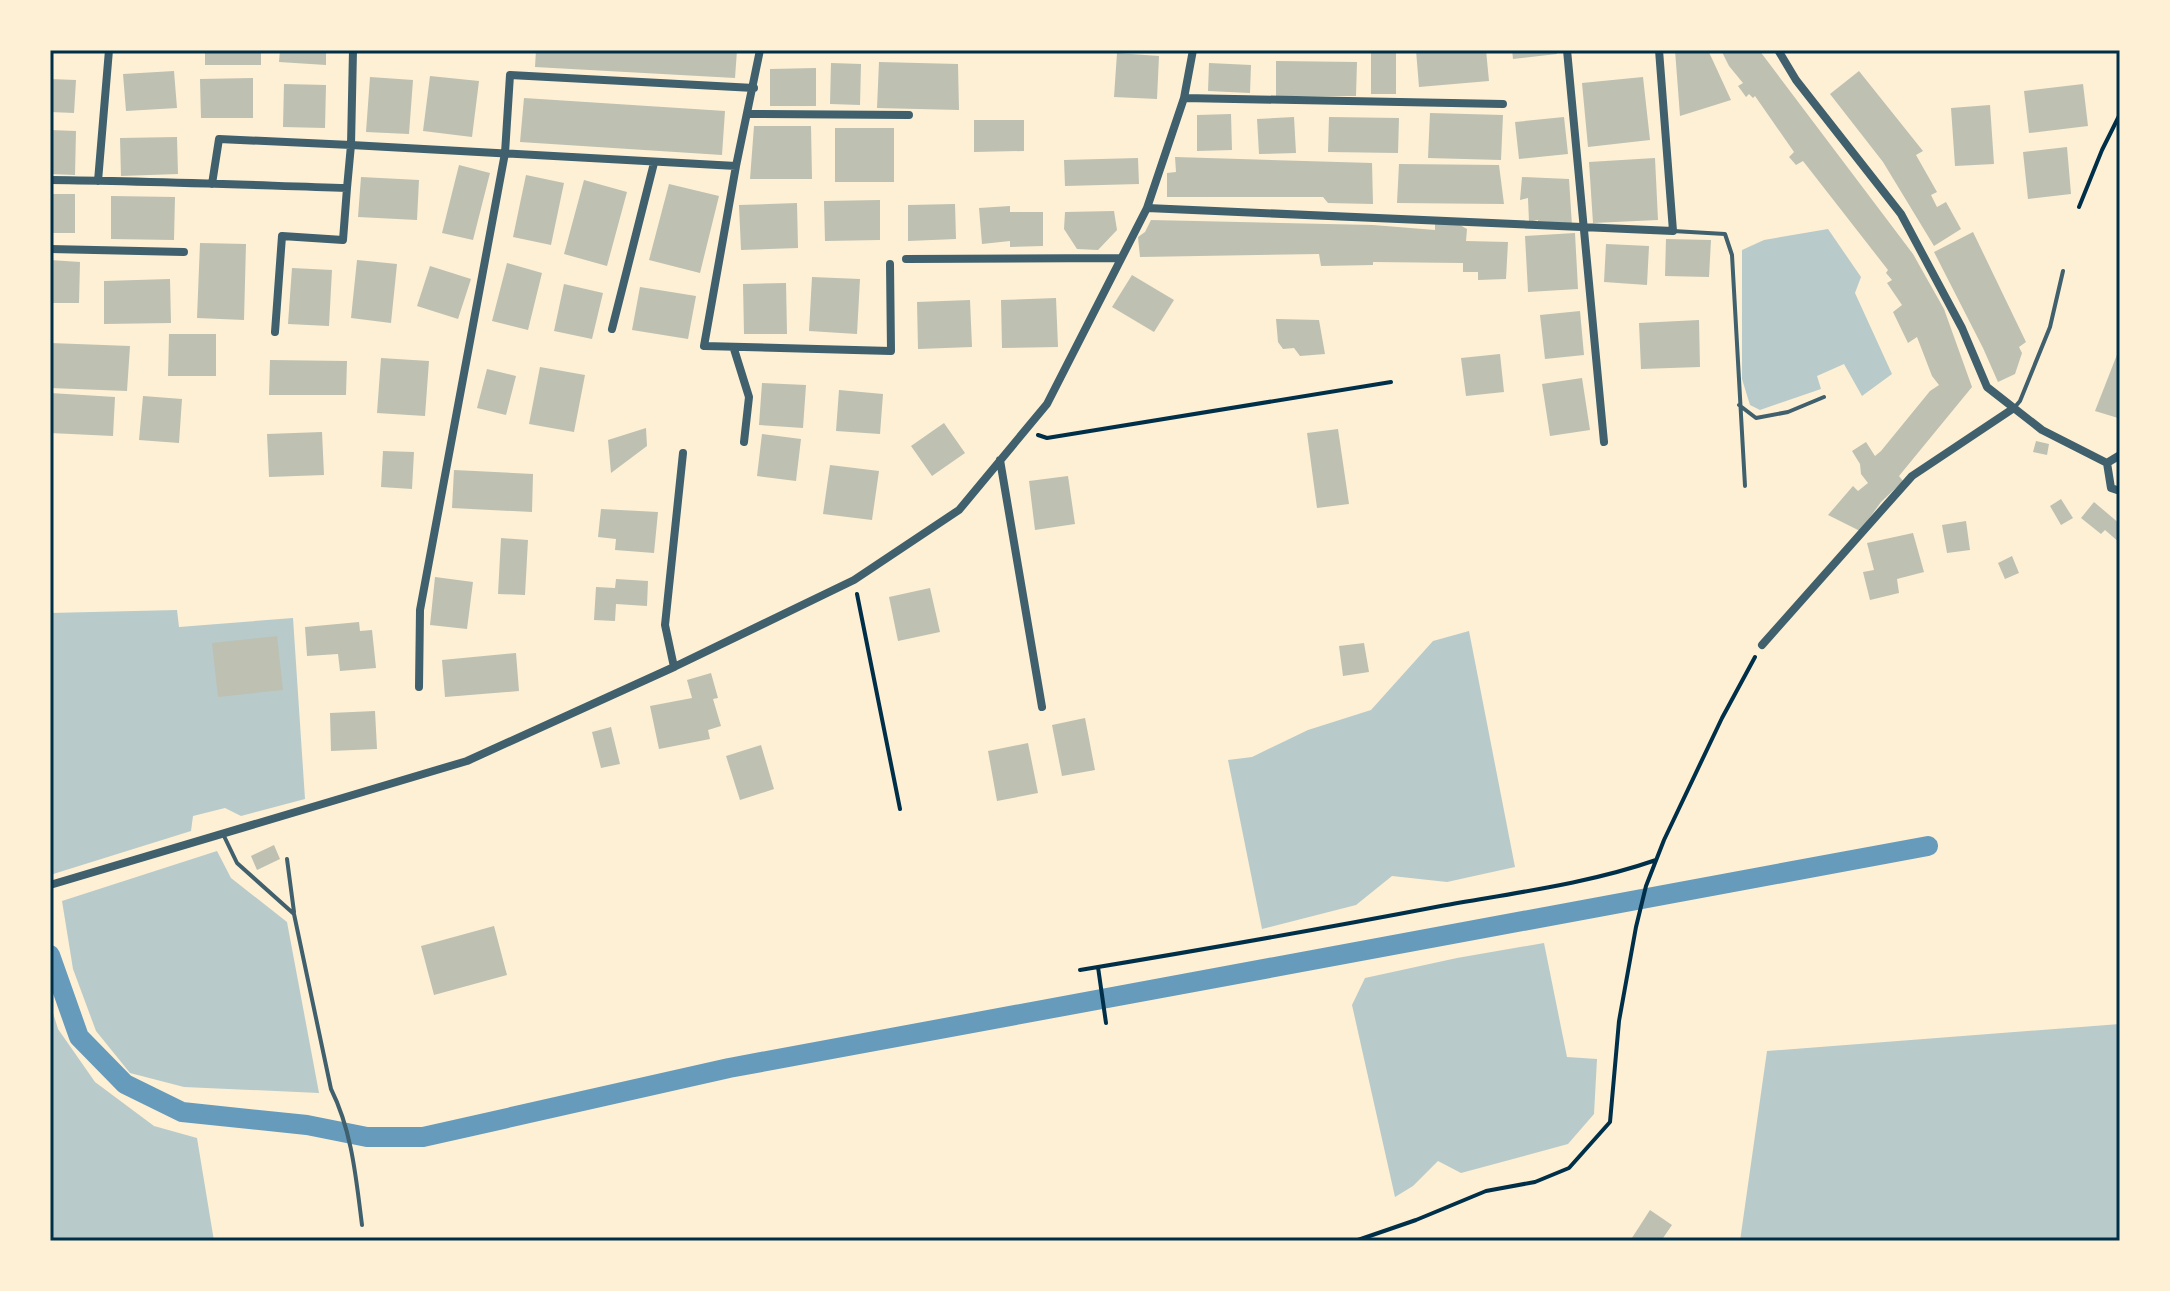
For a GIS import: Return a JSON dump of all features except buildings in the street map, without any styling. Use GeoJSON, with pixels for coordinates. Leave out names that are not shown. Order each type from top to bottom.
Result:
{"type":"FeatureCollection","features":[{"type":"Feature","properties":{"kind":"street"},"geometry":{"type":"LineString","coordinates":[[98,181],[109,50]]}},
{"type":"Feature","properties":{"kind":"street"},"geometry":{"type":"LineString","coordinates":[[275,332],[282,236],[343,240],[351,145],[353,50]]}},
{"type":"Feature","properties":{"kind":"street"},"geometry":{"type":"LineString","coordinates":[[760,50],[704,346],[891,351],[890,264]]}},
{"type":"Feature","properties":{"kind":"street"},"geometry":{"type":"LineString","coordinates":[[51,884],[467,761],[674,667],[854,580],[959,510],[1047,404],[1147,208],[1184,98],[1193,50]]}},
{"type":"Feature","properties":{"kind":"street"},"geometry":{"type":"LineString","coordinates":[[1567,50],[1604,442]]}},
{"type":"Feature","properties":{"kind":"street"},"geometry":{"type":"LineString","coordinates":[[1147,208],[1673,231],[1659,50]]}},
{"type":"Feature","properties":{"kind":"street"},"geometry":{"type":"LineString","coordinates":[[1778,50],[1796,80],[1901,214],[1962,328],[1987,387],[2042,430],[2107,463]]}},
{"type":"Feature","properties":{"kind":"street"},"geometry":{"type":"LineString","coordinates":[[419,687],[420,610],[505,153],[510,75],[754,88]]}},
{"type":"Feature","properties":{"kind":"street"},"geometry":{"type":"LineString","coordinates":[[1184,98],[1503,104]]}},
{"type":"Feature","properties":{"kind":"street"},"geometry":{"type":"LineString","coordinates":[[748,114],[909,115]]}},
{"type":"Feature","properties":{"kind":"street"},"geometry":{"type":"LineString","coordinates":[[212,184],[219,139],[736,166]]}},
{"type":"Feature","properties":{"kind":"street"},"geometry":{"type":"LineString","coordinates":[[612,329],[654,163]]}},
{"type":"Feature","properties":{"kind":"street"},"geometry":{"type":"LineString","coordinates":[[50,180],[347,188]]}},
{"type":"Feature","properties":{"kind":"street"},"geometry":{"type":"LineString","coordinates":[[50,249],[184,252]]}},
{"type":"Feature","properties":{"kind":"street"},"geometry":{"type":"LineString","coordinates":[[906,259],[1121,258]]}},
{"type":"Feature","properties":{"kind":"street"},"geometry":{"type":"LineString","coordinates":[[734,349],[749,397],[744,442]]}},
{"type":"Feature","properties":{"kind":"street"},"geometry":{"type":"LineString","coordinates":[[1762,645],[1912,476],[2014,408]]}},
{"type":"Feature","properties":{"kind":"street"},"geometry":{"type":"LineString","coordinates":[[674,667],[665,625],[683,453]]}},
{"type":"Feature","properties":{"kind":"street"},"geometry":{"type":"LineString","coordinates":[[2107,463],[2120,455]]}},
{"type":"Feature","properties":{"kind":"street"},"geometry":{"type":"LineString","coordinates":[[1000,460],[1042,707]]}},
{"type":"Feature","properties":{"kind":"street"},"geometry":{"type":"LineString","coordinates":[[2107,463],[2111,488],[2120,491]]}},
{"type":"Feature","properties":{"kind":"lane"},"geometry":{"type":"LineString","coordinates":[[1673,231],[1725,234],[1732,255],[1745,486]]}},
{"type":"Feature","properties":{"kind":"lane"},"geometry":{"type":"LineString","coordinates":[[2014,408],[2020,401],[2050,327],[2063,271]]}},
{"type":"Feature","properties":{"kind":"lane"},"geometry":{"type":"LineString","coordinates":[[1739,405],[1756,418],[1788,412],[1824,397]]}},
{"type":"Feature","properties":{"kind":"lane"},"geometry":{"type":"LineString","coordinates":[[223,834],[237,863],[294,914]]}},
{"type":"Feature","properties":{"kind":"lane"},"geometry":{"type":"LineString","coordinates":[[287,859],[294,914],[331,1089],[343,1112],[352,1153],[362,1225]]}},
{"type":"Feature","properties":{"kind":"path"},"geometry":{"type":"LineString","coordinates":[[2079,207],[2120,114]]}},
{"type":"Feature","properties":{"kind":"path"},"geometry":{"type":"LineString","coordinates":[[1024,432],[1047,438],[1391,382]]}},
{"type":"Feature","properties":{"kind":"path"},"geometry":{"type":"LineString","coordinates":[[854,580],[900,809]]}},
{"type":"Feature","properties":{"kind":"path"},"geometry":{"type":"LineString","coordinates":[[1355,1241],[1486,1191],[1535,1182],[1569,1168],[1610,1122],[1619,1021],[1646,886],[1722,718],[1762,645]]}},
{"type":"Feature","properties":{"kind":"path"},"geometry":{"type":"LineString","coordinates":[[1080,970],[1530,890],[1619,873],[1656,860]]}},
{"type":"Feature","properties":{"kind":"path"},"geometry":{"type":"LineString","coordinates":[[1098,967],[1106,1023]]}},
{"type":"Feature","properties":{"kind":"shaded area"},"geometry":{"type":"Polygon","coordinates":[[[1828,229],[1861,277],[1855,293],[1892,374],[1862,396],[1844,364],[1817,376],[1821,389],[1760,410],[1750,405],[1742,379],[1742,250],[1764,240],[1828,229]]]}},
{"type":"Feature","properties":{"kind":"shaded area"},"geometry":{"type":"Polygon","coordinates":[[[177,610],[179,627],[293,618],[305,799],[241,816],[225,808],[193,816],[191,831],[50,875],[50,613],[177,610]]]}},
{"type":"Feature","properties":{"kind":"shaded area"},"geometry":{"type":"Polygon","coordinates":[[[1469,631],[1515,867],[1447,882],[1392,876],[1356,905],[1262,929],[1228,760],[1252,757],[1308,730],[1371,710],[1433,641],[1469,631]]]}},
{"type":"Feature","properties":{"kind":"shaded area"},"geometry":{"type":"Polygon","coordinates":[[[217,851],[231,878],[287,922],[319,1093],[184,1087],[130,1073],[96,1031],[73,969],[62,901],[217,851]]]}},
{"type":"Feature","properties":{"kind":"shaded area"},"geometry":{"type":"Polygon","coordinates":[[[1544,943],[1567,1057],[1597,1059],[1594,1114],[1568,1144],[1461,1173],[1438,1161],[1413,1186],[1395,1197],[1352,1005],[1365,978],[1544,943]]]}},
{"type":"Feature","properties":{"kind":"shaded area"},"geometry":{"type":"Polygon","coordinates":[[[50,1003],[58,1029],[95,1082],[154,1126],[197,1138],[214,1241],[50,1241],[50,1003]]]}},
{"type":"Feature","properties":{"kind":"shaded area"},"geometry":{"type":"Polygon","coordinates":[[[2120,1024],[2120,1241],[1740,1241],[1767,1051],[2120,1024]]]}},
{"type":"Feature","properties":{"kind":"waterway"},"geometry":{"type":"LineString","coordinates":[[50,955],[79,1037],[125,1084],[182,1112],[307,1125],[367,1137],[423,1137],[729,1068],[1928,846]]}}]}
